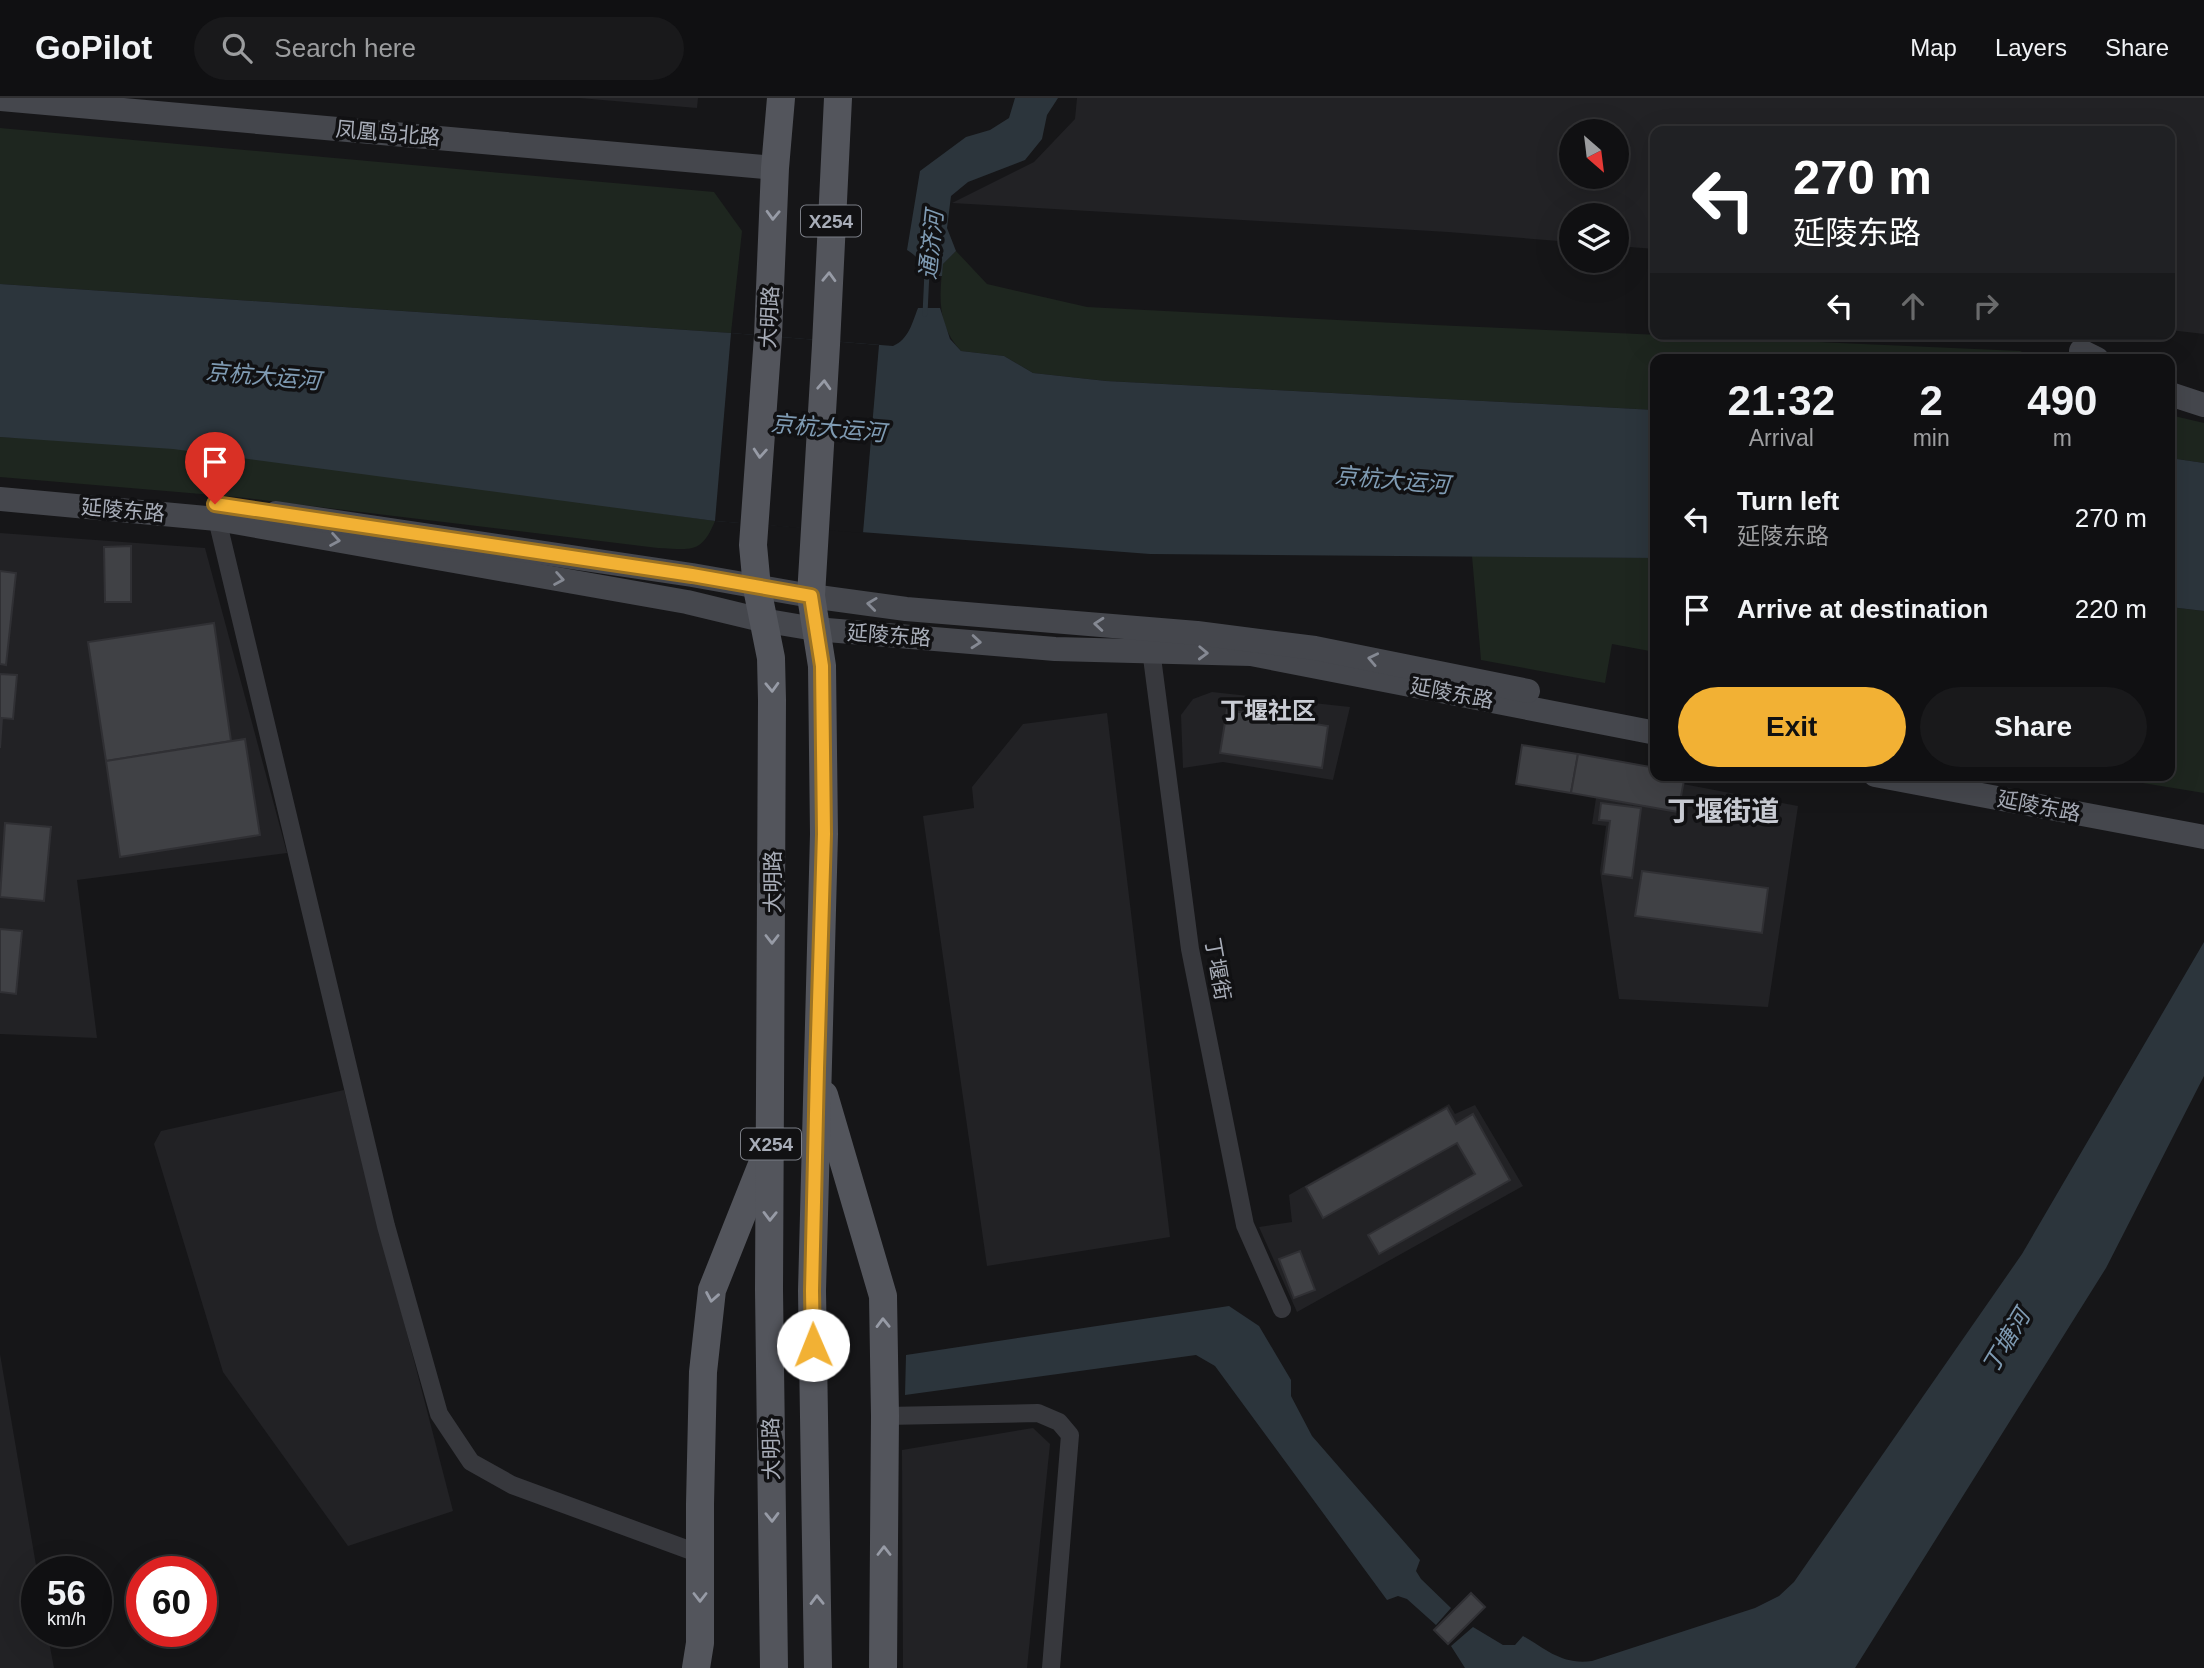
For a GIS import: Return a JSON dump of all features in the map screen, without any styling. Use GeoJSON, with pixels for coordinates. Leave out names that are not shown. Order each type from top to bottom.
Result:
{"type":"FeatureCollection","features":[{"type":"Feature","properties":{"kind":"main road","name":"大明路"},"geometry":{"type":"LineString","coordinates":[[774,1668],[769,1290],[772,700],[771,658],[762,620],[752,545],[768,336],[775,168],[781,98]]}},
{"type":"Feature","properties":{"kind":"main road","name":"大明路"},"geometry":{"type":"LineString","coordinates":[[818,1668],[812,1291],[824,834],[822,666],[811,596],[838,98]]}},
{"type":"Feature","properties":{"kind":"main road","name":"凤凰岛北路"},"geometry":{"type":"LineString","coordinates":[[0,99],[775,168]]}},
{"type":"Feature","properties":{"kind":"main road"},"geometry":{"type":"LineString","coordinates":[[2175,396],[2204,405]]}},
{"type":"Feature","properties":{"kind":"main road","name":"延陵东路"},"geometry":{"type":"LineString","coordinates":[[0,483],[692,575],[811,596],[1251,654],[1650,732]]}},
{"type":"Feature","properties":{"kind":"main road","name":"延陵东路"},"geometry":{"type":"LineString","coordinates":[[0,499],[216,511],[687,601],[762,620],[815,629],[1055,649],[1149,640],[1315,648],[1650,716]]}},
{"type":"Feature","properties":{"kind":"main road","name":"延陵东路"},"geometry":{"type":"LineString","coordinates":[[1907,781],[2204,837]]}},
{"type":"Feature","properties":{"kind":"main road","name":"延陵东路"},"geometry":{"type":"LineString","coordinates":[[1987,781],[2204,821]]}},
{"type":"Feature","properties":{"kind":"main road"},"geometry":{"type":"LineString","coordinates":[[817,1069],[883,1296],[883,1668]]}},
{"type":"Feature","properties":{"kind":"main road"},"geometry":{"type":"LineString","coordinates":[[696,1668],[700,1643],[703,1372],[712,1290],[771,1142]]}},
{"type":"Feature","properties":{"kind":"street"},"geometry":{"type":"LineString","coordinates":[[216,511],[386,1226],[439,1414],[471,1462],[512,1485],[700,1555]]}},
{"type":"Feature","properties":{"kind":"street","name":"丁堰街"},"geometry":{"type":"LineString","coordinates":[[1149,640],[1190,949],[1245,1224],[1282,1309]]}},
{"type":"Feature","properties":{"kind":"street"},"geometry":{"type":"LineString","coordinates":[[885,1416],[1038,1413],[1059,1422],[1070,1435],[1051,1668]]}},
{"type":"Feature","properties":{"kind":"shaded area"},"geometry":{"type":"Polygon","coordinates":[[[579,98],[698,98],[697,108],[579,98]]]}},
{"type":"Feature","properties":{"kind":"shaded area"},"geometry":{"type":"Polygon","coordinates":[[[1077,98],[2204,98],[2204,334],[2175,331],[2175,126],[1650,126],[1650,249],[1629,247],[1629,203],[1559,203],[1559,241],[952,203],[1034,162],[1075,119],[1077,98]]]}},
{"type":"Feature","properties":{"kind":"shaded area"},"geometry":{"type":"Polygon","coordinates":[[[0,128],[714,192],[742,231],[731,333],[0,284],[0,128]]]}},
{"type":"Feature","properties":{"kind":"shaded area"},"geometry":{"type":"Polygon","coordinates":[[[956,251],[987,284],[1087,307],[1650,335],[1650,340],[1772,340],[2020,351],[2026,354],[1650,354],[1650,410],[1106,381],[1033,373],[1004,356],[961,351],[944,321],[941,299],[943,264],[956,251]]]}},
{"type":"Feature","properties":{"kind":"shaded area"},"geometry":{"type":"Polygon","coordinates":[[[2175,416],[2204,423],[2204,463],[2175,459],[2175,416]]]}},
{"type":"Feature","properties":{"kind":"shaded area"},"geometry":{"type":"Polygon","coordinates":[[[0,437],[178,445],[715,521],[705,540],[694,548],[658,548],[237,497],[0,477],[0,437]]]}},
{"type":"Feature","properties":{"kind":"shaded area"},"geometry":{"type":"Polygon","coordinates":[[[0,533],[205,548],[287,853],[77,880],[97,1038],[0,1034],[0,533]]]}},
{"type":"Feature","properties":{"kind":"shaded area"},"geometry":{"type":"Polygon","coordinates":[[[1472,556],[1650,558],[1650,651],[1612,644],[1605,683],[1481,660],[1472,556]]]}},
{"type":"Feature","properties":{"kind":"shaded area"},"geometry":{"type":"Polygon","coordinates":[[[2175,608],[2204,611],[2204,793],[2130,781],[2175,781],[2175,608]]]}},
{"type":"Feature","properties":{"kind":"shaded area"},"geometry":{"type":"Polygon","coordinates":[[[1212,692],[1350,707],[1333,780],[1223,762],[1183,768],[1181,715],[1193,699],[1212,692]]]}},
{"type":"Feature","properties":{"kind":"shaded area"},"geometry":{"type":"Polygon","coordinates":[[[1107,713],[1170,1237],[987,1266],[923,816],[974,808],[972,787],[1023,724],[1107,713]]]}},
{"type":"Feature","properties":{"kind":"shaded area"},"geometry":{"type":"Polygon","coordinates":[[[1683,784],[1798,806],[1768,1007],[1619,999],[1600,871],[1606,826],[1592,824],[1596,798],[1678,812],[1683,784]]]}},
{"type":"Feature","properties":{"kind":"shaded area"},"geometry":{"type":"Polygon","coordinates":[[[344,1090],[453,1511],[348,1546],[223,1372],[154,1144],[161,1131],[344,1090]]]}},
{"type":"Feature","properties":{"kind":"shaded area"},"geometry":{"type":"Polygon","coordinates":[[[1449,1104],[1455,1114],[1475,1105],[1523,1186],[1297,1312],[1259,1227],[1292,1222],[1289,1195],[1449,1104]]]}},
{"type":"Feature","properties":{"kind":"shaded area"},"geometry":{"type":"Polygon","coordinates":[[[0,1354],[34,1556],[21,1556],[21,1647],[50,1647],[54,1668],[0,1668],[0,1354]]]}},
{"type":"Feature","properties":{"kind":"shaded area"},"geometry":{"type":"Polygon","coordinates":[[[1033,1428],[1050,1444],[1027,1668],[903,1668],[902,1450],[1033,1428]]]}},
{"type":"Feature","properties":{"kind":"water"},"geometry":{"type":"Polygon","coordinates":[[[1015,98],[1058,98],[1047,115],[1042,139],[1025,160],[968,182],[951,196],[947,228],[956,251],[943,264],[942,276],[922,276],[919,260],[907,250],[920,171],[966,137],[990,130],[1009,118],[1015,98]]]}},
{"type":"Feature","properties":{"kind":"water","name":"京杭大运河"},"geometry":{"type":"Polygon","coordinates":[[[0,284],[893,346],[906,335],[918,308],[940,308],[950,339],[961,351],[1004,356],[1033,373],[1106,381],[1650,410],[1650,558],[1150,554],[715,521],[173,449],[0,437],[0,284]]]}},
{"type":"Feature","properties":{"kind":"water"},"geometry":{"type":"Polygon","coordinates":[[[2175,459],[2204,463],[2204,611],[2175,608],[2175,459]]]}},
{"type":"Feature","properties":{"kind":"water","name":"丁塘河"},"geometry":{"type":"Polygon","coordinates":[[[2204,942],[2204,1076],[2106,1268],[1855,1668],[1465,1668],[1451,1646],[1473,1627],[1503,1645],[1515,1645],[1523,1636],[1563,1659],[1592,1661],[1755,1608],[1779,1596],[1794,1582],[2022,1254],[2204,942]]]}},
{"type":"Feature","properties":{"kind":"water"},"geometry":{"type":"Polygon","coordinates":[[[1229,1306],[1259,1326],[1291,1380],[1291,1396],[1312,1436],[1420,1560],[1416,1571],[1421,1579],[1451,1608],[1436,1625],[1407,1599],[1398,1596],[1387,1600],[1215,1366],[1196,1355],[905,1395],[906,1355],[1229,1306]]]}},
{"type":"Feature","properties":{"kind":"pier"},"geometry":{"type":"Polygon","coordinates":[[[731,333],[879,345],[863,533],[715,521],[731,333]]]}},
{"type":"Feature","properties":{"kind":"building"},"geometry":{"type":"Polygon","coordinates":[[[131,546],[131,602],[105,602],[104,547],[131,546]]]}},
{"type":"Feature","properties":{"kind":"building"},"geometry":{"type":"Polygon","coordinates":[[[0,571],[16,573],[6,665],[0,664],[0,571]]]}},
{"type":"Feature","properties":{"kind":"building"},"geometry":{"type":"Polygon","coordinates":[[[214,623],[231,741],[106,761],[88,642],[214,623]]]}},
{"type":"Feature","properties":{"kind":"building"},"geometry":{"type":"Polygon","coordinates":[[[0,674],[17,675],[13,719],[2,718],[0,748],[0,674]]]}},
{"type":"Feature","properties":{"kind":"building"},"geometry":{"type":"Polygon","coordinates":[[[1227,710],[1328,726],[1322,768],[1220,753],[1227,710]]]}},
{"type":"Feature","properties":{"kind":"building"},"geometry":{"type":"Polygon","coordinates":[[[245,739],[260,835],[120,857],[106,761],[245,739]]]}},
{"type":"Feature","properties":{"kind":"building"},"geometry":{"type":"Polygon","coordinates":[[[1522,745],[1578,754],[1571,793],[1516,784],[1522,745]]]}},
{"type":"Feature","properties":{"kind":"building"},"geometry":{"type":"Polygon","coordinates":[[[1578,754],[1650,767],[1650,781],[1684,781],[1678,812],[1571,793],[1578,754]]]}},
{"type":"Feature","properties":{"kind":"building"},"geometry":{"type":"Polygon","coordinates":[[[1601,803],[1641,808],[1632,878],[1603,874],[1610,821],[1599,820],[1601,803]]]}},
{"type":"Feature","properties":{"kind":"building"},"geometry":{"type":"Polygon","coordinates":[[[5,823],[51,827],[44,901],[0,897],[5,823]]]}},
{"type":"Feature","properties":{"kind":"building"},"geometry":{"type":"Polygon","coordinates":[[[1642,871],[1768,888],[1762,933],[1635,916],[1642,871]]]}},
{"type":"Feature","properties":{"kind":"building"},"geometry":{"type":"Polygon","coordinates":[[[0,929],[22,931],[16,994],[0,992],[0,929]]]}},
{"type":"Feature","properties":{"kind":"building"},"geometry":{"type":"Polygon","coordinates":[[[1447,1108],[1456,1124],[1473,1114],[1510,1180],[1379,1254],[1368,1235],[1475,1174],[1457,1143],[1323,1218],[1306,1187],[1447,1108]]]}},
{"type":"Feature","properties":{"kind":"building"},"geometry":{"type":"Polygon","coordinates":[[[1300,1251],[1315,1290],[1294,1298],[1279,1259],[1300,1251]]]}},
{"type":"Feature","properties":{"kind":"building"},"geometry":{"type":"Polygon","coordinates":[[[1471,1593],[1485,1607],[1448,1644],[1434,1630],[1471,1593]]]}},
{"type":"Feature","properties":{"kind":"waterway","name":"通济河"},"geometry":{"type":"LineString","coordinates":[[925,314],[927,272]]}},
{"type":"Feature","properties":{"kind":"district","name":"丁堰社区"},"geometry":{"type":"Point","coordinates":[1268,710]}},
{"type":"Feature","properties":{"kind":"district","name":"丁堰街道"},"geometry":{"type":"Point","coordinates":[1723,811]}},
{"type":"Feature","properties":{"kind":"route"},"geometry":{"type":"LineString","coordinates":[[215,504],[692,575],[811,596],[822,666],[824,834],[812,1291],[813,1345]]}}]}
